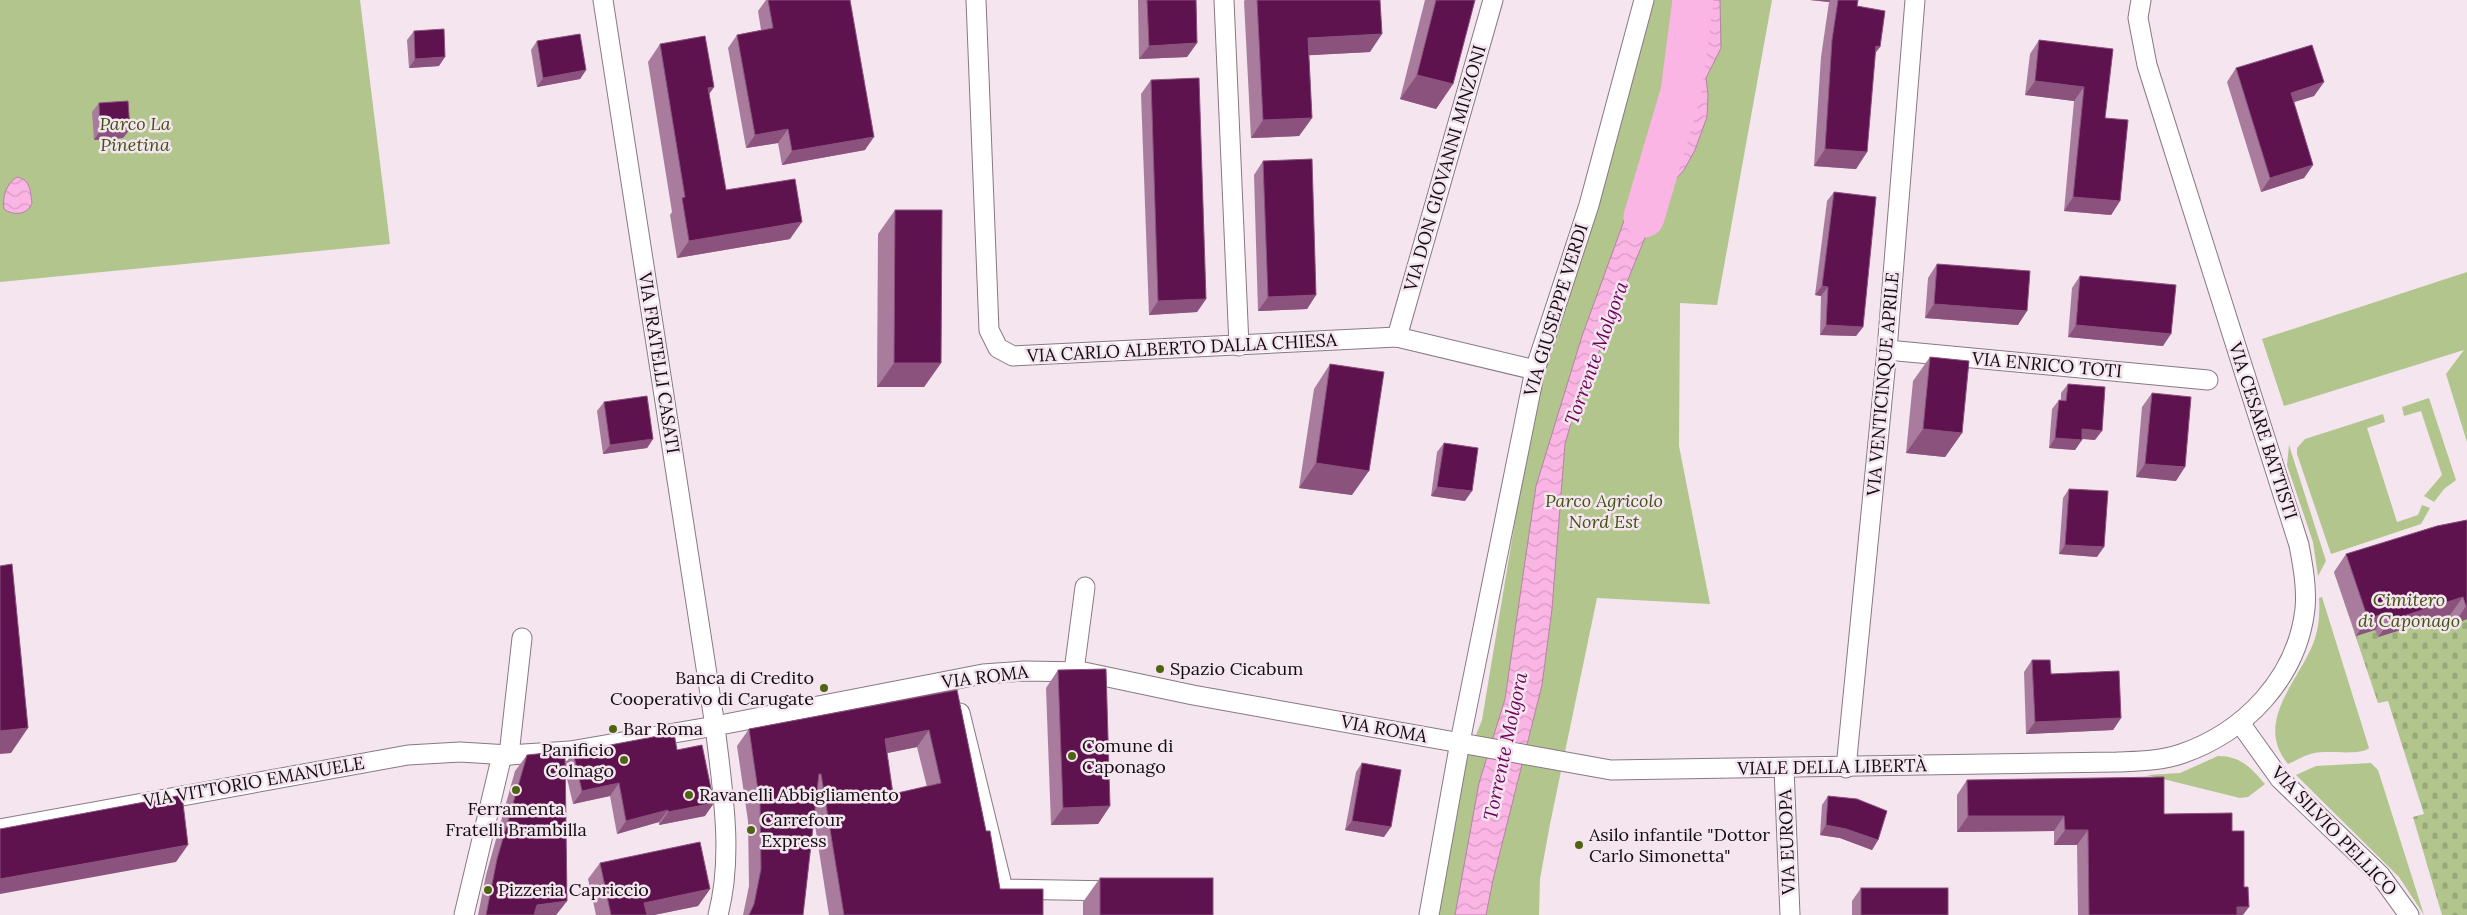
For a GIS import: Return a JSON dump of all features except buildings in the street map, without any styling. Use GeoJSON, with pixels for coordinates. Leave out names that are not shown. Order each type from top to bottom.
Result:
{"type":"FeatureCollection","features":[{"type":"Feature","properties":{"kind":"street","name":"VIA FRATELLI CASATI"},"geometry":{"type":"LineString","coordinates":[[602,0],[715,726],[722,789],[725,843],[723,894],[718,915]]}},
{"type":"Feature","properties":{"kind":"street","name":"VIA CARLO ALBERTO DALLA CHIESA"},"geometry":{"type":"LineString","coordinates":[[976,0],[989,330],[998,348],[1013,356],[1397,337],[1535,370]]}},
{"type":"Feature","properties":{"kind":"street"},"geometry":{"type":"LineString","coordinates":[[1224,0],[1239,346]]}},
{"type":"Feature","properties":{"kind":"street","name":"VIA DON GIOVANNI MINZONI"},"geometry":{"type":"LineString","coordinates":[[1397,337],[1493,0]]}},
{"type":"Feature","properties":{"kind":"street","name":"VIA GIUSEPPE VERDI"},"geometry":{"type":"LineString","coordinates":[[1429,915],[1460,742],[1535,370],[1589,205],[1644,0]]}},
{"type":"Feature","properties":{"kind":"street","name":"VIA VENTICINQUE APRILE"},"geometry":{"type":"LineString","coordinates":[[1846,768],[1887,350],[1915,0]]}},
{"type":"Feature","properties":{"kind":"street","name":"VIA CESARE BATTISTI"},"geometry":{"type":"LineString","coordinates":[[2117,762],[2157,760],[2181,754],[2216,738],[2256,711],[2276,684],[2300,638],[2305,608],[2305,579],[2299,545],[2147,66],[2138,18],[2141,0]]}},
{"type":"Feature","properties":{"kind":"street","name":"VIA ENRICO TOTI"},"geometry":{"type":"LineString","coordinates":[[1887,350],[2208,380]]}},
{"type":"Feature","properties":{"kind":"street"},"geometry":{"type":"LineString","coordinates":[[1074,671],[1085,587]]}},
{"type":"Feature","properties":{"kind":"street"},"geometry":{"type":"LineString","coordinates":[[464,915],[505,755],[522,638]]}},
{"type":"Feature","properties":{"kind":"street","name":"VIA ROMA"},"geometry":{"type":"LineString","coordinates":[[505,755],[570,751],[715,726],[983,674],[1024,671],[1074,671],[1356,725],[1482,745]]}},
{"type":"Feature","properties":{"kind":"street"},"geometry":{"type":"LineString","coordinates":[[952,680],[1003,889],[1131,892]]}},
{"type":"Feature","properties":{"kind":"street","name":"VIA SILVIO PELLICO"},"geometry":{"type":"LineString","coordinates":[[2240,723],[2280,779],[2380,875],[2409,915]]}},
{"type":"Feature","properties":{"kind":"street","name":"VIALE DELLA LIBERTÀ"},"geometry":{"type":"LineString","coordinates":[[1482,745],[1611,770],[1846,768],[2117,762]]}},
{"type":"Feature","properties":{"kind":"street","name":"VIA VITTORIO EMANUELE"},"geometry":{"type":"LineString","coordinates":[[0,828],[408,754],[460,752],[505,755]]}},
{"type":"Feature","properties":{"kind":"street","name":"VIA EUROPA"},"geometry":{"type":"LineString","coordinates":[[1784,768],[1790,915]]}},
{"type":"Feature","properties":{"kind":"green space","name":"Parco La Pinetina"},"geometry":{"type":"Polygon","coordinates":[[[0,0],[360,0],[390,244],[0,282],[0,0]]]}},
{"type":"Feature","properties":{"kind":"green space","name":"Parco Agricolo Nord Est"},"geometry":{"type":"Polygon","coordinates":[[[1654,0],[1772,0],[1717,305],[1680,303],[1679,446],[1710,604],[1597,598],[1550,824],[1540,879],[1539,915],[1438,915],[1461,773],[1482,720],[1536,395],[1654,0]]]}},
{"type":"Feature","properties":{"kind":"green space"},"geometry":{"type":"Polygon","coordinates":[[[2467,272],[2467,442],[2446,374],[2464,350],[2284,406],[2262,339],[2467,272]]]}},
{"type":"Feature","properties":{"kind":"green space"},"geometry":{"type":"Polygon","coordinates":[[[2429,398],[2456,480],[2444,489],[2434,502],[2424,496],[2442,475],[2421,411],[2404,416],[2402,407],[2429,398]]]}},
{"type":"Feature","properties":{"kind":"green space"},"geometry":{"type":"Polygon","coordinates":[[[2383,414],[2385,422],[2367,428],[2397,522],[2418,515],[2422,505],[2430,508],[2421,524],[2331,554],[2297,454],[2297,448],[2305,439],[2383,414]]]}},
{"type":"Feature","properties":{"kind":"green space"},"geometry":{"type":"Polygon","coordinates":[[[2289,445],[2326,561],[2318,576],[2313,542],[2287,465],[2289,445]]]}},
{"type":"Feature","properties":{"kind":"green space","name":"Cimitero di Caponago"},"geometry":{"type":"Polygon","coordinates":[[[2467,535],[2467,915],[2442,915],[2413,817],[2424,814],[2388,701],[2378,703],[2334,572],[2425,544],[2467,535]]]}},
{"type":"Feature","properties":{"kind":"green space"},"geometry":{"type":"Polygon","coordinates":[[[2322,597],[2369,748],[2359,752],[2314,753],[2288,764],[2279,749],[2275,733],[2277,718],[2289,688],[2313,644],[2319,621],[2319,598],[2322,597]]]}},
{"type":"Feature","properties":{"kind":"green space"},"geometry":{"type":"Polygon","coordinates":[[[2218,756],[2233,758],[2245,764],[2265,784],[2248,797],[2240,798],[2147,775],[2180,773],[2218,756]]]}},
{"type":"Feature","properties":{"kind":"green space"},"geometry":{"type":"Polygon","coordinates":[[[2371,763],[2378,770],[2424,915],[2399,877],[2296,775],[2316,766],[2371,763]]]}},
{"type":"Feature","properties":{"kind":"water","name":"Torrente Molgora"},"geometry":{"type":"Polygon","coordinates":[[[1692,0],[1720,0],[1721,48],[1706,78],[1708,95],[1707,117],[1695,150],[1684,170],[1663,193],[1573,416],[1565,444],[1552,609],[1542,685],[1486,915],[1455,915],[1479,783],[1505,699],[1536,486],[1582,336],[1633,196],[1661,165],[1667,147],[1671,116],[1697,60],[1693,39],[1692,0]]]}},
{"type":"Feature","properties":{"kind":"water"},"geometry":{"type":"Polygon","coordinates":[[[17,177],[22,178],[27,183],[32,203],[24,212],[12,213],[4,209],[4,200],[8,187],[17,177]]]}},
{"type":"Feature","properties":{"kind":"waterway","name":"Torrente Molgora"},"geometry":{"type":"LineString","coordinates":[[1644,217],[1681,92],[1693,0]]}},
{"type":"Feature","properties":{"kind":"place","name":"Spazio Cicabum"},"geometry":{"type":"Point","coordinates":[1160,669]}},
{"type":"Feature","properties":{"kind":"place","name":"Banca di Credito Cooperativo di Carugate"},"geometry":{"type":"Point","coordinates":[824,688]}},
{"type":"Feature","properties":{"kind":"place","name":"Bar Roma"},"geometry":{"type":"Point","coordinates":[613,729]}},
{"type":"Feature","properties":{"kind":"place","name":"Comune di Caponago"},"geometry":{"type":"Point","coordinates":[1072,756]}},
{"type":"Feature","properties":{"kind":"place","name":"Panificio Colnago"},"geometry":{"type":"Point","coordinates":[624,760]}},
{"type":"Feature","properties":{"kind":"place","name":"Ferramenta Fratelli Brambilla"},"geometry":{"type":"Point","coordinates":[516,790]}},
{"type":"Feature","properties":{"kind":"place","name":"Ravanelli Abbigliamento"},"geometry":{"type":"Point","coordinates":[689,795]}},
{"type":"Feature","properties":{"kind":"place","name":"Carrefour Express"},"geometry":{"type":"Point","coordinates":[751,830]}},
{"type":"Feature","properties":{"kind":"place","name":"Asilo infantile \"Dottor Carlo Simonetta\""},"geometry":{"type":"Point","coordinates":[1579,845]}},
{"type":"Feature","properties":{"kind":"place","name":"Pizzeria Capriccio"},"geometry":{"type":"Point","coordinates":[488,890]}}]}
